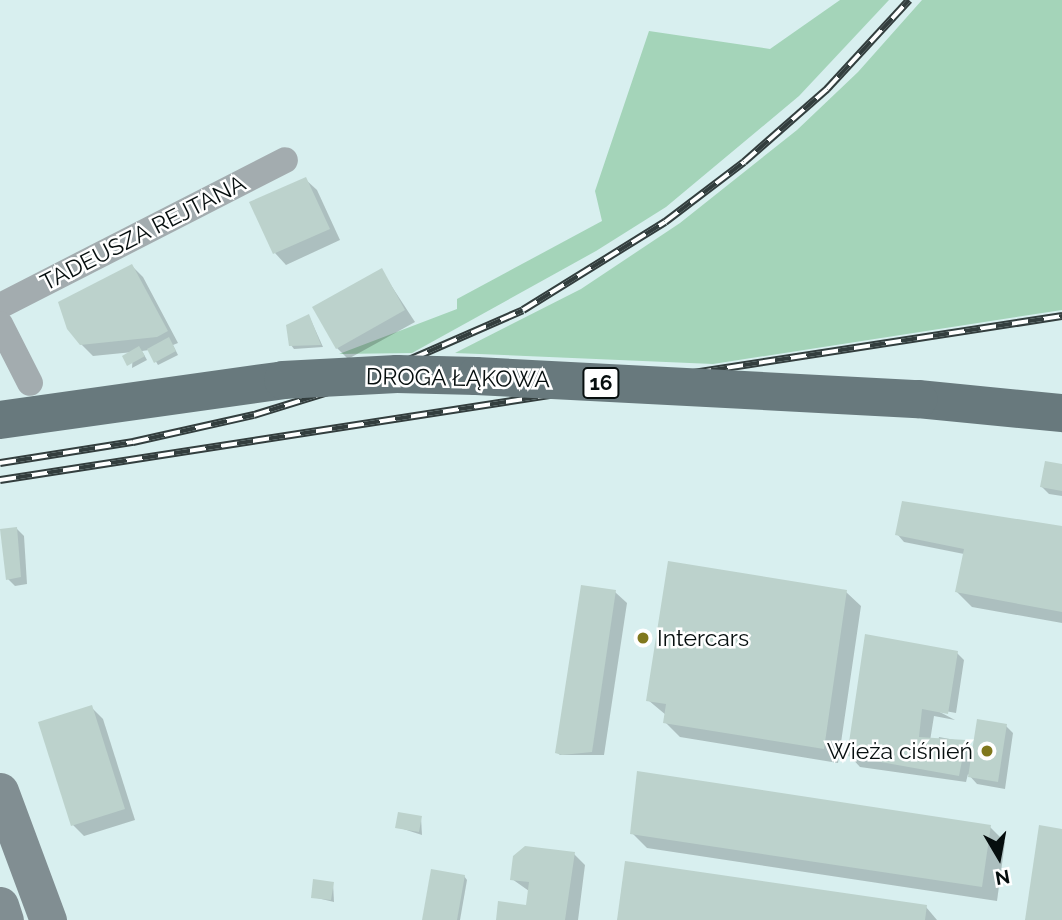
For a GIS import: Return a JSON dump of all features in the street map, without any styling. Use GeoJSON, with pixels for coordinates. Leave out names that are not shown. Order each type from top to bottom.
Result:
{"type":"FeatureCollection","features":[{"type":"Feature","properties":{"kind":"main road","name":"DROGA ŁĄKOWA"},"geometry":{"type":"LineString","coordinates":[[0,420],[283,380],[397,374],[918,398],[1062,413]]}},
{"type":"Feature","properties":{"kind":"main road","name":"DROGA ŁĄKOWA"},"geometry":{"type":"LineString","coordinates":[[918,398],[1062,392]]}},
{"type":"Feature","properties":{"kind":"main road"},"geometry":{"type":"LineString","coordinates":[[0,791],[48,920]]}},
{"type":"Feature","properties":{"kind":"main road"},"geometry":{"type":"LineString","coordinates":[[0,905],[5,920]]}},
{"type":"Feature","properties":{"kind":"street","name":"TADEUSZA REJTANA"},"geometry":{"type":"LineString","coordinates":[[0,306],[285,160]]}},
{"type":"Feature","properties":{"kind":"street"},"geometry":{"type":"LineString","coordinates":[[0,324],[30,383]]}},
{"type":"Feature","properties":{"kind":"green space"},"geometry":{"type":"Polygon","coordinates":[[[840,0],[889,0],[799,96],[666,207],[596,251],[412,353],[339,354],[457,309],[457,299],[602,221],[595,191],[649,31],[770,49],[840,0]]]}},
{"type":"Feature","properties":{"kind":"green space"},"geometry":{"type":"Polygon","coordinates":[[[922,0],[1062,0],[1062,310],[713,364],[455,353],[581,289],[680,223],[797,130],[858,72],[922,0]]]}},
{"type":"Feature","properties":{"kind":"building"},"geometry":{"type":"Polygon","coordinates":[[[306,177],[330,229],[273,254],[249,202],[306,177]]]}},
{"type":"Feature","properties":{"kind":"building"},"geometry":{"type":"Polygon","coordinates":[[[132,264],[168,331],[157,337],[80,345],[67,329],[58,302],[132,264]]]}},
{"type":"Feature","properties":{"kind":"building"},"geometry":{"type":"Polygon","coordinates":[[[382,268],[405,310],[336,349],[312,307],[382,268]]]}},
{"type":"Feature","properties":{"kind":"building"},"geometry":{"type":"Polygon","coordinates":[[[309,314],[321,345],[289,346],[286,325],[309,314]]]}},
{"type":"Feature","properties":{"kind":"building"},"geometry":{"type":"Polygon","coordinates":[[[169,337],[176,351],[154,363],[147,349],[169,337]]]}},
{"type":"Feature","properties":{"kind":"building"},"geometry":{"type":"Polygon","coordinates":[[[139,346],[145,356],[127,366],[122,356],[139,346]]]}},
{"type":"Feature","properties":{"kind":"building"},"geometry":{"type":"Polygon","coordinates":[[[1045,461],[1062,464],[1062,491],[1040,487],[1045,461]]]}},
{"type":"Feature","properties":{"kind":"building"},"geometry":{"type":"Polygon","coordinates":[[[902,501],[1062,526],[1062,612],[955,592],[964,549],[895,535],[902,501]]]}},
{"type":"Feature","properties":{"kind":"building"},"geometry":{"type":"Polygon","coordinates":[[[17,527],[21,577],[6,580],[0,529],[17,527]]]}},
{"type":"Feature","properties":{"kind":"building"},"geometry":{"type":"Polygon","coordinates":[[[668,561],[847,590],[824,749],[663,723],[666,704],[646,701],[668,561]]]}},
{"type":"Feature","properties":{"kind":"building"},"geometry":{"type":"Polygon","coordinates":[[[581,585],[616,590],[592,752],[562,755],[555,753],[581,585]]]}},
{"type":"Feature","properties":{"kind":"building"},"geometry":{"type":"Polygon","coordinates":[[[865,634],[958,651],[948,714],[922,709],[919,737],[966,740],[959,776],[847,756],[865,634]]]}},
{"type":"Feature","properties":{"kind":"building"},"geometry":{"type":"Polygon","coordinates":[[[92,705],[125,809],[71,826],[38,722],[92,705]]]}},
{"type":"Feature","properties":{"kind":"building","name":"Wieża ciśnień"},"geometry":{"type":"Polygon","coordinates":[[[977,719],[1007,724],[998,782],[968,777],[977,719]]]}},
{"type":"Feature","properties":{"kind":"building"},"geometry":{"type":"Polygon","coordinates":[[[637,771],[991,825],[982,887],[630,834],[637,771]]]}},
{"type":"Feature","properties":{"kind":"building"},"geometry":{"type":"Polygon","coordinates":[[[398,812],[422,816],[419,832],[395,828],[398,812]]]}},
{"type":"Feature","properties":{"kind":"building"},"geometry":{"type":"Polygon","coordinates":[[[1039,825],[1062,829],[1062,920],[1025,920],[1039,825]]]}},
{"type":"Feature","properties":{"kind":"building"},"geometry":{"type":"Polygon","coordinates":[[[525,846],[575,852],[565,920],[496,920],[498,901],[526,905],[529,882],[510,880],[513,856],[525,846]]]}},
{"type":"Feature","properties":{"kind":"building"},"geometry":{"type":"Polygon","coordinates":[[[625,861],[927,905],[925,920],[617,920],[625,861]]]}},
{"type":"Feature","properties":{"kind":"building"},"geometry":{"type":"Polygon","coordinates":[[[431,869],[465,875],[457,920],[422,920],[431,869]]]}},
{"type":"Feature","properties":{"kind":"building"},"geometry":{"type":"Polygon","coordinates":[[[313,879],[334,882],[331,900],[311,898],[313,879]]]}},
{"type":"Feature","properties":{"kind":"railway"},"geometry":{"type":"LineString","coordinates":[[0,463],[133,442],[254,415],[354,384],[523,310],[665,222],[744,162],[827,89],[909,0]]}},
{"type":"Feature","properties":{"kind":"railway"},"geometry":{"type":"LineString","coordinates":[[0,480],[1062,316]]}},
{"type":"Feature","properties":{"kind":"place","name":"Intercars"},"geometry":{"type":"Point","coordinates":[643,638]}},
{"type":"Feature","properties":{"kind":"place","name":"Wieża ciśnień"},"geometry":{"type":"Point","coordinates":[987,751]}}]}
